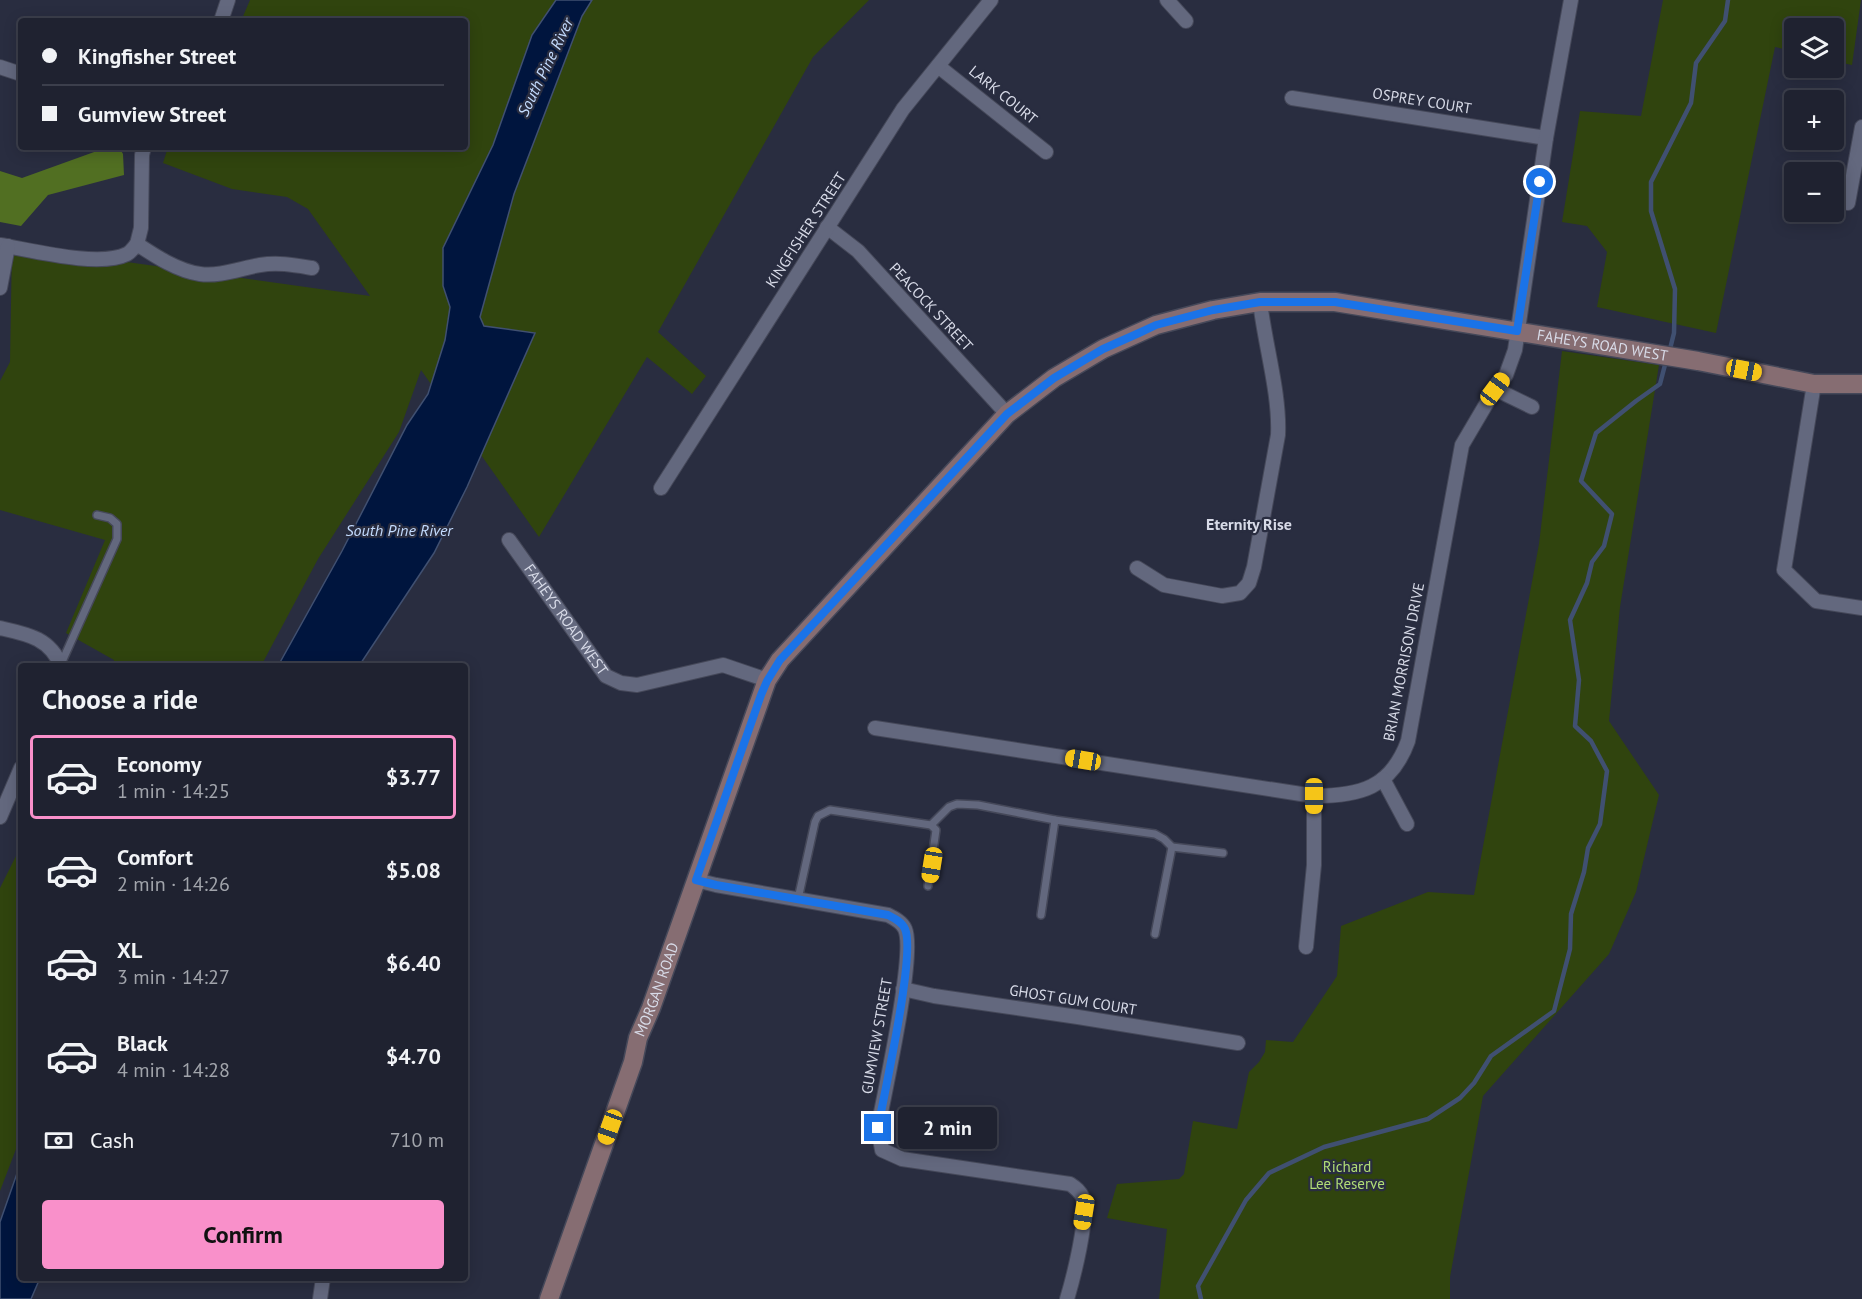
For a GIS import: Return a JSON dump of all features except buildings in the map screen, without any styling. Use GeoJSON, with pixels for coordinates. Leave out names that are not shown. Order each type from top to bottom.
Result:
{"type":"FeatureCollection","features":[{"type":"Feature","properties":{"kind":"street"},"geometry":{"type":"LineString","coordinates":[[222,18],[228,0]]}},
{"type":"Feature","properties":{"kind":"street","name":"KINGFISHER STREET"},"geometry":{"type":"LineString","coordinates":[[661,488],[903,108],[991,0]]}},
{"type":"Feature","properties":{"kind":"street"},"geometry":{"type":"LineString","coordinates":[[1167,0],[1186,21]]}},
{"type":"Feature","properties":{"kind":"street"},"geometry":{"type":"LineString","coordinates":[[1517,331],[1546,138],[1571,0]]}},
{"type":"Feature","properties":{"kind":"street","name":"LARK COURT"},"geometry":{"type":"LineString","coordinates":[[938,66],[1046,152]]}},
{"type":"Feature","properties":{"kind":"street"},"geometry":{"type":"LineString","coordinates":[[0,67],[18,73]]}},
{"type":"Feature","properties":{"kind":"street","name":"OSPREY COURT"},"geometry":{"type":"LineString","coordinates":[[1292,98],[1546,138]]}},
{"type":"Feature","properties":{"kind":"street"},"geometry":{"type":"LineString","coordinates":[[1848,203],[1862,127]]}},
{"type":"Feature","properties":{"kind":"street"},"geometry":{"type":"LineString","coordinates":[[0,288],[4,246],[88,260],[128,254],[137,244],[141,228],[143,150]]}},
{"type":"Feature","properties":{"kind":"street","name":"PEACOCK STREET"},"geometry":{"type":"LineString","coordinates":[[827,227],[858,251],[1007,414]]}},
{"type":"Feature","properties":{"kind":"street"},"geometry":{"type":"LineString","coordinates":[[137,244],[185,270],[202,275],[263,264],[288,263],[312,268]]}},
{"type":"Feature","properties":{"kind":"street"},"geometry":{"type":"LineString","coordinates":[[1137,568],[1164,585],[1222,596],[1239,593],[1249,583],[1254,567],[1278,435],[1279,415],[1264,339],[1260,302]]}},
{"type":"Feature","properties":{"kind":"street","name":"FAHEYS ROAD WEST"},"geometry":{"type":"LineString","coordinates":[[509,540],[606,676],[621,683],[637,685],[723,665],[767,681],[780,660],[1007,414],[1054,378],[1103,349],[1156,325],[1213,310],[1260,302],[1335,302],[1618,347],[1814,384],[1862,384]]}},
{"type":"Feature","properties":{"kind":"street","name":"BRIAN MORRISON DRIVE"},"geometry":{"type":"LineString","coordinates":[[875,728],[1314,796],[1352,793],[1368,788],[1383,779],[1402,757],[1408,741],[1462,445],[1511,364],[1517,331]]}},
{"type":"Feature","properties":{"kind":"street"},"geometry":{"type":"LineString","coordinates":[[1814,384],[1784,570],[1816,600],[1862,608]]}},
{"type":"Feature","properties":{"kind":"street"},"geometry":{"type":"LineString","coordinates":[[1495,389],[1532,407]]}},
{"type":"Feature","properties":{"kind":"street"},"geometry":{"type":"LineString","coordinates":[[0,628],[43,640],[54,651],[60,663]]}},
{"type":"Feature","properties":{"kind":"street","name":"MORGAN ROAD"},"geometry":{"type":"LineString","coordinates":[[549,1299],[633,1062],[638,1038],[651,1008],[767,681]]}},
{"type":"Feature","properties":{"kind":"street"},"geometry":{"type":"LineString","coordinates":[[0,817],[18,775]]}},
{"type":"Feature","properties":{"kind":"street"},"geometry":{"type":"LineString","coordinates":[[1383,779],[1407,824]]}},
{"type":"Feature","properties":{"kind":"street"},"geometry":{"type":"LineString","coordinates":[[1306,947],[1314,865],[1314,796]]}},
{"type":"Feature","properties":{"kind":"street","name":"GUMVIEW STREET"},"geometry":{"type":"LineString","coordinates":[[696,880],[888,915],[899,920],[908,938],[903,989],[878,1128],[882,1149],[902,1160],[1070,1184],[1082,1196],[1084,1212],[1074,1275],[1067,1299]]}},
{"type":"Feature","properties":{"kind":"street","name":"GHOST GUM COURT"},"geometry":{"type":"LineString","coordinates":[[903,989],[934,996],[1238,1043]]}},
{"type":"Feature","properties":{"kind":"street"},"geometry":{"type":"LineString","coordinates":[[320,1299],[323,1281]]}},
{"type":"Feature","properties":{"kind":"lane"},"geometry":{"type":"LineString","coordinates":[[62,663],[117,539],[117,525],[110,518],[97,515]]}},
{"type":"Feature","properties":{"kind":"lane"},"geometry":{"type":"LineString","coordinates":[[931,825],[950,807],[957,804],[978,805],[1055,820],[1155,834],[1164,838],[1172,847],[1223,853]]}},
{"type":"Feature","properties":{"kind":"lane"},"geometry":{"type":"LineString","coordinates":[[798,899],[815,822],[818,816],[830,810],[931,825],[936,830],[928,886]]}},
{"type":"Feature","properties":{"kind":"lane"},"geometry":{"type":"LineString","coordinates":[[1041,915],[1055,820]]}},
{"type":"Feature","properties":{"kind":"lane"},"geometry":{"type":"LineString","coordinates":[[1155,934],[1172,847]]}},
{"type":"Feature","properties":{"kind":"green space"},"geometry":{"type":"Polygon","coordinates":[[[250,0],[869,0],[813,57],[658,332],[706,376],[692,394],[647,357],[539,537],[421,370],[399,432],[318,559],[263,663],[113,663],[114,660],[66,633],[105,540],[0,510],[0,381],[10,362],[12,246],[370,296],[308,209],[287,197],[232,189],[163,163],[167,150],[468,150],[468,18],[242,18],[250,0]]]}},
{"type":"Feature","properties":{"kind":"green space"},"geometry":{"type":"Polygon","coordinates":[[[1663,0],[1861,0],[1852,65],[1844,63],[1844,18],[1784,18],[1784,49],[1775,47],[1716,333],[1597,307],[1607,252],[1587,226],[1562,222],[1580,111],[1641,116],[1663,0]]]}},
{"type":"Feature","properties":{"kind":"green space"},"geometry":{"type":"Polygon","coordinates":[[[100,150],[121,150],[123,154],[124,175],[48,195],[21,226],[0,222],[0,171],[22,178],[100,150]]]}},
{"type":"Feature","properties":{"kind":"green space","name":"Richard Lee Reserve"},"geometry":{"type":"Polygon","coordinates":[[[1562,351],[1659,365],[1620,607],[1609,721],[1659,795],[1636,892],[1609,954],[1483,1096],[1450,1277],[1450,1299],[1159,1299],[1167,1229],[1107,1218],[1117,1184],[1179,1179],[1184,1174],[1193,1121],[1237,1129],[1249,1072],[1265,1052],[1266,1040],[1293,1042],[1337,976],[1341,926],[1428,892],[1474,895],[1539,544],[1562,351]]]}},
{"type":"Feature","properties":{"kind":"green space"},"geometry":{"type":"Polygon","coordinates":[[[18,852],[18,1144],[0,1191],[0,888],[18,852]]]}},
{"type":"Feature","properties":{"kind":"water","name":"South Pine River"},"geometry":{"type":"Polygon","coordinates":[[[556,0],[592,0],[582,16],[514,194],[480,317],[484,326],[535,333],[467,487],[434,553],[361,663],[280,663],[342,551],[407,425],[428,394],[445,340],[450,307],[443,286],[443,248],[493,145],[532,35],[556,0]]]}},
{"type":"Feature","properties":{"kind":"water"},"geometry":{"type":"Polygon","coordinates":[[[18,1171],[18,1281],[39,1281],[31,1299],[0,1299],[0,1222],[18,1171]]]}},
{"type":"Feature","properties":{"kind":"waterway"},"geometry":{"type":"LineString","coordinates":[[1669,353],[1674,333],[1675,289],[1651,211],[1651,182],[1691,103],[1696,63],[1725,21],[1728,0]]}},
{"type":"Feature","properties":{"kind":"waterway"},"geometry":{"type":"LineString","coordinates":[[1201,1299],[1198,1286],[1246,1200],[1269,1173],[1324,1147],[1428,1119],[1460,1098],[1474,1083],[1491,1056],[1554,1011],[1570,949],[1571,914],[1584,872],[1588,848],[1600,824],[1607,771],[1591,741],[1575,726],[1579,680],[1570,620],[1587,583],[1592,562],[1604,546],[1612,514],[1581,481],[1596,433],[1660,384],[1666,361]]}},
{"type":"Feature","properties":{"kind":"district","name":"Eternity Rise"},"geometry":{"type":"Point","coordinates":[1249,524]}},
{"type":"Feature","properties":{"kind":"route"},"geometry":{"type":"LineString","coordinates":[[878,1128],[903,989],[908,938],[905,928],[899,920],[888,915],[696,880],[761,695],[780,660],[1007,414],[1054,378],[1103,349],[1156,325],[1213,310],[1260,302],[1335,302],[1517,331],[1540,182]]}}]}
